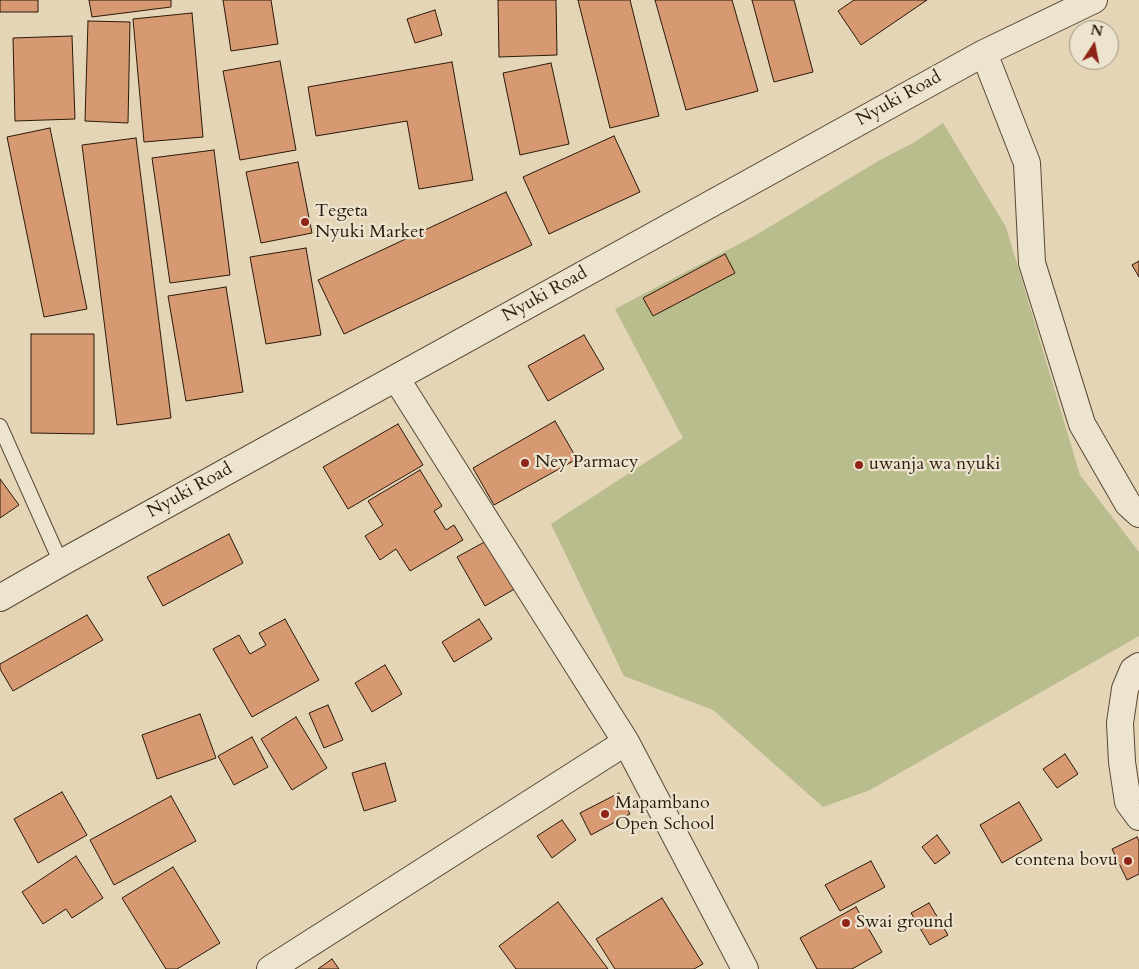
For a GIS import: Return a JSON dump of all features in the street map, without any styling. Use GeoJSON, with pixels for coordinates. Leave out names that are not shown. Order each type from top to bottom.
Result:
{"type":"FeatureCollection","features":[{"type":"Feature","properties":{"kind":"street","name":"Nyuki Road"},"geometry":{"type":"LineString","coordinates":[[0,598],[984,53],[1094,0]]}},
{"type":"Feature","properties":{"kind":"street"},"geometry":{"type":"LineString","coordinates":[[984,53],[1027,163],[1032,263],[1082,424],[1128,504],[1139,514]]}},
{"type":"Feature","properties":{"kind":"street"},"geometry":{"type":"LineString","coordinates":[[396,378],[626,742],[745,969]]}},
{"type":"Feature","properties":{"kind":"street"},"geometry":{"type":"LineString","coordinates":[[1139,666],[1134,670],[1125,689],[1120,723],[1122,762],[1128,802],[1139,817]]}},
{"type":"Feature","properties":{"kind":"street"},"geometry":{"type":"LineString","coordinates":[[270,969],[626,742]]}},
{"type":"Feature","properties":{"kind":"lane"},"geometry":{"type":"LineString","coordinates":[[0,426],[61,563]]}},
{"type":"Feature","properties":{"kind":"green space","name":"uwanja wa nyuki"},"geometry":{"type":"Polygon","coordinates":[[[943,123],[1006,227],[1080,475],[1139,552],[1139,636],[870,790],[823,807],[713,710],[624,676],[551,524],[683,438],[615,309],[756,235],[880,160],[913,143],[943,123]]]}},
{"type":"Feature","properties":{"kind":"building"},"geometry":{"type":"Polygon","coordinates":[[[0,0],[38,0],[38,12],[0,12],[0,0]]]}},
{"type":"Feature","properties":{"kind":"building"},"geometry":{"type":"Polygon","coordinates":[[[89,0],[171,0],[171,7],[92,17],[89,0]]]}},
{"type":"Feature","properties":{"kind":"building"},"geometry":{"type":"Polygon","coordinates":[[[223,0],[271,0],[278,44],[231,51],[223,0]]]}},
{"type":"Feature","properties":{"kind":"building"},"geometry":{"type":"Polygon","coordinates":[[[498,0],[556,0],[557,55],[499,57],[498,0]]]}},
{"type":"Feature","properties":{"kind":"building"},"geometry":{"type":"Polygon","coordinates":[[[578,0],[630,0],[659,116],[610,128],[578,0]]]}},
{"type":"Feature","properties":{"kind":"building"},"geometry":{"type":"Polygon","coordinates":[[[655,0],[732,0],[758,91],[686,110],[655,0]]]}},
{"type":"Feature","properties":{"kind":"building"},"geometry":{"type":"Polygon","coordinates":[[[752,0],[794,0],[813,72],[774,82],[752,0]]]}},
{"type":"Feature","properties":{"kind":"building"},"geometry":{"type":"Polygon","coordinates":[[[854,0],[927,0],[861,45],[838,11],[854,0]]]}},
{"type":"Feature","properties":{"kind":"building"},"geometry":{"type":"Polygon","coordinates":[[[435,10],[442,35],[415,43],[407,19],[435,10]]]}},
{"type":"Feature","properties":{"kind":"building"},"geometry":{"type":"Polygon","coordinates":[[[192,13],[203,137],[144,142],[133,19],[192,13]]]}},
{"type":"Feature","properties":{"kind":"building"},"geometry":{"type":"Polygon","coordinates":[[[88,21],[130,22],[128,123],[85,121],[88,21]]]}},
{"type":"Feature","properties":{"kind":"building"},"geometry":{"type":"Polygon","coordinates":[[[72,36],[75,119],[15,121],[13,38],[72,36]]]}},
{"type":"Feature","properties":{"kind":"building"},"geometry":{"type":"Polygon","coordinates":[[[280,61],[296,150],[240,160],[223,71],[280,61]]]}},
{"type":"Feature","properties":{"kind":"building"},"geometry":{"type":"Polygon","coordinates":[[[452,62],[473,180],[419,189],[407,121],[316,136],[308,87],[452,62]]]}},
{"type":"Feature","properties":{"kind":"building"},"geometry":{"type":"Polygon","coordinates":[[[551,63],[569,144],[520,155],[503,73],[551,63]]]}},
{"type":"Feature","properties":{"kind":"building"},"geometry":{"type":"Polygon","coordinates":[[[50,128],[87,309],[44,317],[7,137],[50,128]]]}},
{"type":"Feature","properties":{"kind":"building"},"geometry":{"type":"Polygon","coordinates":[[[614,136],[640,192],[549,234],[523,177],[614,136]]]}},
{"type":"Feature","properties":{"kind":"building"},"geometry":{"type":"Polygon","coordinates":[[[136,138],[171,418],[117,425],[82,145],[136,138]]]}},
{"type":"Feature","properties":{"kind":"building"},"geometry":{"type":"Polygon","coordinates":[[[214,150],[230,275],[170,283],[152,158],[214,150]]]}},
{"type":"Feature","properties":{"kind":"building"},"geometry":{"type":"Polygon","coordinates":[[[298,162],[312,233],[261,243],[246,172],[298,162]]]}},
{"type":"Feature","properties":{"kind":"building"},"geometry":{"type":"Polygon","coordinates":[[[506,192],[532,245],[344,334],[318,280],[506,192]]]}},
{"type":"Feature","properties":{"kind":"building"},"geometry":{"type":"Polygon","coordinates":[[[306,248],[321,335],[266,344],[250,257],[306,248]]]}},
{"type":"Feature","properties":{"kind":"building"},"geometry":{"type":"Polygon","coordinates":[[[725,254],[735,273],[653,316],[643,298],[725,254]]]}},
{"type":"Feature","properties":{"kind":"building"},"geometry":{"type":"Polygon","coordinates":[[[1139,261],[1139,277],[1132,265],[1139,261]]]}},
{"type":"Feature","properties":{"kind":"building"},"geometry":{"type":"Polygon","coordinates":[[[226,287],[243,392],[186,401],[168,296],[226,287]]]}},
{"type":"Feature","properties":{"kind":"building"},"geometry":{"type":"Polygon","coordinates":[[[31,334],[94,334],[94,434],[31,433],[31,334]]]}},
{"type":"Feature","properties":{"kind":"building"},"geometry":{"type":"Polygon","coordinates":[[[584,335],[604,369],[548,401],[528,366],[584,335]]]}},
{"type":"Feature","properties":{"kind":"building","name":"Ney Parmacy"},"geometry":{"type":"Polygon","coordinates":[[[555,421],[577,459],[494,505],[473,468],[555,421]]]}},
{"type":"Feature","properties":{"kind":"building"},"geometry":{"type":"Polygon","coordinates":[[[398,424],[423,465],[348,509],[323,467],[398,424]]]}},
{"type":"Feature","properties":{"kind":"building"},"geometry":{"type":"Polygon","coordinates":[[[420,470],[442,506],[434,511],[446,530],[454,525],[463,540],[410,571],[396,549],[380,560],[365,536],[383,525],[368,501],[420,470]]]}},
{"type":"Feature","properties":{"kind":"building"},"geometry":{"type":"Polygon","coordinates":[[[0,479],[19,505],[0,518],[0,479]]]}},
{"type":"Feature","properties":{"kind":"building"},"geometry":{"type":"Polygon","coordinates":[[[229,534],[243,563],[163,606],[147,577],[229,534]]]}},
{"type":"Feature","properties":{"kind":"building"},"geometry":{"type":"Polygon","coordinates":[[[490,539],[518,587],[485,606],[457,557],[490,539]]]}},
{"type":"Feature","properties":{"kind":"building"},"geometry":{"type":"Polygon","coordinates":[[[87,615],[103,640],[13,691],[0,669],[0,664],[87,615]]]}},
{"type":"Feature","properties":{"kind":"building"},"geometry":{"type":"Polygon","coordinates":[[[285,619],[319,680],[252,717],[213,649],[239,635],[250,654],[266,645],[259,633],[285,619]]]}},
{"type":"Feature","properties":{"kind":"building"},"geometry":{"type":"Polygon","coordinates":[[[479,619],[492,639],[454,662],[442,642],[479,619]]]}},
{"type":"Feature","properties":{"kind":"building"},"geometry":{"type":"Polygon","coordinates":[[[385,665],[402,694],[372,712],[355,683],[385,665]]]}},
{"type":"Feature","properties":{"kind":"building"},"geometry":{"type":"Polygon","coordinates":[[[328,705],[343,740],[324,748],[309,713],[328,705]]]}},
{"type":"Feature","properties":{"kind":"building"},"geometry":{"type":"Polygon","coordinates":[[[200,714],[216,758],[157,779],[142,735],[200,714]]]}},
{"type":"Feature","properties":{"kind":"building"},"geometry":{"type":"Polygon","coordinates":[[[296,717],[327,768],[292,790],[261,739],[296,717]]]}},
{"type":"Feature","properties":{"kind":"building"},"geometry":{"type":"Polygon","coordinates":[[[252,737],[268,767],[234,785],[218,756],[252,737]]]}},
{"type":"Feature","properties":{"kind":"building"},"geometry":{"type":"Polygon","coordinates":[[[1065,754],[1078,774],[1057,788],[1043,769],[1065,754]]]}},
{"type":"Feature","properties":{"kind":"building"},"geometry":{"type":"Polygon","coordinates":[[[385,763],[396,801],[364,811],[352,773],[385,763]]]}},
{"type":"Feature","properties":{"kind":"building"},"geometry":{"type":"Polygon","coordinates":[[[62,792],[87,835],[38,863],[14,819],[62,792]]]}},
{"type":"Feature","properties":{"kind":"building"},"geometry":{"type":"Polygon","coordinates":[[[619,793],[630,814],[591,835],[580,813],[619,793]]]}},
{"type":"Feature","properties":{"kind":"building"},"geometry":{"type":"Polygon","coordinates":[[[171,796],[196,841],[114,885],[90,840],[171,796]]]}},
{"type":"Feature","properties":{"kind":"building"},"geometry":{"type":"Polygon","coordinates":[[[1019,802],[1042,840],[1002,863],[980,825],[1019,802]]]}},
{"type":"Feature","properties":{"kind":"building"},"geometry":{"type":"Polygon","coordinates":[[[562,820],[576,840],[552,858],[537,836],[562,820]]]}},
{"type":"Feature","properties":{"kind":"building"},"geometry":{"type":"Polygon","coordinates":[[[937,835],[950,853],[935,864],[922,847],[937,835]]]}},
{"type":"Feature","properties":{"kind":"building","name":"contena bovu"},"geometry":{"type":"Polygon","coordinates":[[[1137,837],[1139,841],[1139,874],[1127,880],[1112,849],[1137,837]]]}},
{"type":"Feature","properties":{"kind":"building"},"geometry":{"type":"Polygon","coordinates":[[[76,856],[103,898],[72,918],[66,909],[43,924],[22,892],[76,856]]]}},
{"type":"Feature","properties":{"kind":"building"},"geometry":{"type":"Polygon","coordinates":[[[871,861],[885,887],[840,911],[825,885],[871,861]]]}},
{"type":"Feature","properties":{"kind":"building"},"geometry":{"type":"Polygon","coordinates":[[[173,867],[220,943],[177,969],[166,969],[122,898],[173,867]]]}},
{"type":"Feature","properties":{"kind":"building"},"geometry":{"type":"Polygon","coordinates":[[[662,898],[703,964],[694,969],[615,969],[596,939],[662,898]]]}},
{"type":"Feature","properties":{"kind":"building"},"geometry":{"type":"Polygon","coordinates":[[[558,902],[608,969],[516,969],[499,946],[558,902]]]}},
{"type":"Feature","properties":{"kind":"building"},"geometry":{"type":"Polygon","coordinates":[[[929,903],[948,935],[930,945],[911,913],[929,903]]]}},
{"type":"Feature","properties":{"kind":"building","name":"Swai ground"},"geometry":{"type":"Polygon","coordinates":[[[856,907],[882,952],[852,969],[817,969],[800,938],[856,907]]]}},
{"type":"Feature","properties":{"kind":"building"},"geometry":{"type":"Polygon","coordinates":[[[332,959],[339,969],[318,969],[332,959]]]}},
{"type":"Feature","properties":{"kind":"place","name":"Tegeta Nyuki Market"},"geometry":{"type":"Point","coordinates":[305,222]}},
{"type":"Feature","properties":{"kind":"place","name":"Ney Parmacy"},"geometry":{"type":"Point","coordinates":[525,463]}},
{"type":"Feature","properties":{"kind":"place","name":"uwanja wa nyuki"},"geometry":{"type":"Point","coordinates":[859,465]}},
{"type":"Feature","properties":{"kind":"place","name":"Mapambano Open School"},"geometry":{"type":"Point","coordinates":[605,814]}},
{"type":"Feature","properties":{"kind":"place","name":"contena bovu"},"geometry":{"type":"Point","coordinates":[1128,861]}},
{"type":"Feature","properties":{"kind":"place","name":"Swai ground"},"geometry":{"type":"Point","coordinates":[846,923]}}]}
